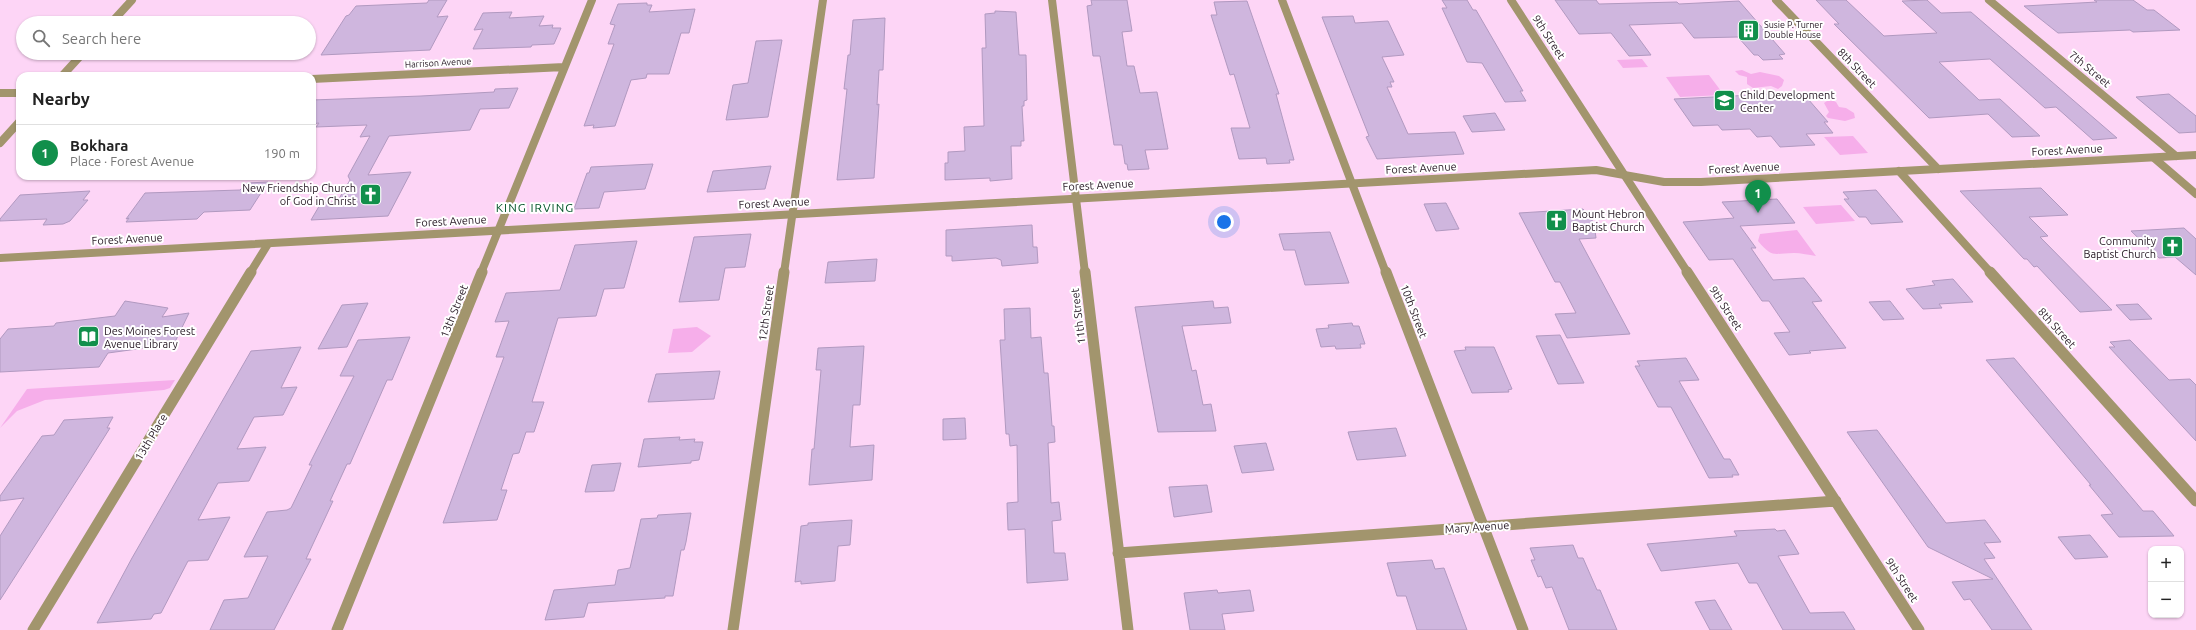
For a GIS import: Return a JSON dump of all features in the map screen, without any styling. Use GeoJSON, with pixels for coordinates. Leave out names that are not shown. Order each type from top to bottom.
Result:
{"type":"FeatureCollection","features":[{"type":"Feature","properties":{"kind":"street"},"geometry":{"type":"LineString","coordinates":[[117,16],[132,0]]}},
{"type":"Feature","properties":{"kind":"street","name":"13th Street"},"geometry":{"type":"LineString","coordinates":[[337,630],[500,230],[505,211],[592,0]]}},
{"type":"Feature","properties":{"kind":"street","name":"12th Street"},"geometry":{"type":"LineString","coordinates":[[733,630],[823,0]]}},
{"type":"Feature","properties":{"kind":"street","name":"11th Street"},"geometry":{"type":"LineString","coordinates":[[1052,0],[1128,630]]}},
{"type":"Feature","properties":{"kind":"street","name":"10th Street"},"geometry":{"type":"LineString","coordinates":[[1282,0],[1523,630]]}},
{"type":"Feature","properties":{"kind":"street","name":"9th Street"},"geometry":{"type":"LineString","coordinates":[[1511,0],[1920,630]]}},
{"type":"Feature","properties":{"kind":"street","name":"8th Street"},"geometry":{"type":"LineString","coordinates":[[1776,0],[1938,169]]}},
{"type":"Feature","properties":{"kind":"street","name":"7th Street"},"geometry":{"type":"LineString","coordinates":[[1989,0],[2176,156]]}},
{"type":"Feature","properties":{"kind":"street"},"geometry":{"type":"LineString","coordinates":[[66,72],[77,60]]}},
{"type":"Feature","properties":{"kind":"street","name":"Harrison Avenue"},"geometry":{"type":"LineString","coordinates":[[316,79],[564,67]]}},
{"type":"Feature","properties":{"kind":"street"},"geometry":{"type":"LineString","coordinates":[[0,94],[16,93]]}},
{"type":"Feature","properties":{"kind":"street"},"geometry":{"type":"LineString","coordinates":[[0,143],[16,125]]}},
{"type":"Feature","properties":{"kind":"street","name":"Forest Avenue"},"geometry":{"type":"LineString","coordinates":[[0,258],[1596,170],[1664,182],[1701,182],[2196,155]]}},
{"type":"Feature","properties":{"kind":"street"},"geometry":{"type":"LineString","coordinates":[[2154,158],[2196,194]]}},
{"type":"Feature","properties":{"kind":"street","name":"8th Street"},"geometry":{"type":"LineString","coordinates":[[1899,171],[2196,501]]}},
{"type":"Feature","properties":{"kind":"street","name":"13th Place"},"geometry":{"type":"LineString","coordinates":[[33,630],[268,244]]}},
{"type":"Feature","properties":{"kind":"street","name":"Mary Avenue"},"geometry":{"type":"LineString","coordinates":[[1118,552],[1836,501]]}},
{"type":"Feature","properties":{"kind":"shaded area"},"geometry":{"type":"Polygon","coordinates":[[[1642,59],[1648,67],[1623,68],[1617,60],[1642,59]]]}},
{"type":"Feature","properties":{"kind":"shaded area"},"geometry":{"type":"Polygon","coordinates":[[[1742,70],[1751,74],[1760,72],[1779,76],[1784,80],[1782,86],[1778,89],[1771,86],[1753,88],[1747,84],[1747,77],[1739,75],[1735,71],[1742,70]]]}},
{"type":"Feature","properties":{"kind":"shaded area"},"geometry":{"type":"Polygon","coordinates":[[[1709,75],[1724,95],[1680,97],[1666,77],[1709,75]]]}},
{"type":"Feature","properties":{"kind":"shaded area"},"geometry":{"type":"Polygon","coordinates":[[[1830,99],[1836,102],[1839,107],[1846,108],[1854,113],[1855,118],[1845,121],[1828,118],[1826,116],[1829,112],[1824,103],[1830,99]]]}},
{"type":"Feature","properties":{"kind":"shaded area"},"geometry":{"type":"Polygon","coordinates":[[[1853,136],[1868,153],[1840,155],[1824,137],[1853,136]]]}},
{"type":"Feature","properties":{"kind":"shaded area"},"geometry":{"type":"Polygon","coordinates":[[[1841,205],[1855,221],[1816,224],[1803,207],[1841,205]]]}},
{"type":"Feature","properties":{"kind":"shaded area"},"geometry":{"type":"Polygon","coordinates":[[[1797,230],[1816,256],[1797,253],[1774,254],[1763,247],[1758,241],[1760,234],[1797,230]]]}},
{"type":"Feature","properties":{"kind":"shaded area"},"geometry":{"type":"Polygon","coordinates":[[[697,327],[711,336],[692,352],[668,353],[673,329],[697,327]]]}},
{"type":"Feature","properties":{"kind":"shaded area"},"geometry":{"type":"Polygon","coordinates":[[[175,380],[170,388],[164,390],[45,400],[17,411],[0,428],[27,389],[175,380]]]}},
{"type":"Feature","properties":{"kind":"building"},"geometry":{"type":"Polygon","coordinates":[[[429,0],[447,0],[437,17],[448,16],[430,50],[321,55],[346,16],[349,15],[356,6],[427,3],[429,0]]]}},
{"type":"Feature","properties":{"kind":"building"},"geometry":{"type":"Polygon","coordinates":[[[1091,0],[1127,0],[1132,31],[1122,32],[1127,66],[1134,66],[1140,93],[1157,92],[1168,149],[1145,150],[1149,169],[1128,170],[1127,164],[1125,164],[1122,145],[1114,145],[1100,56],[1093,56],[1087,6],[1092,5],[1091,0]]]}},
{"type":"Feature","properties":{"kind":"building"},"geometry":{"type":"Polygon","coordinates":[[[1442,0],[1467,0],[1473,10],[1476,10],[1523,91],[1520,91],[1526,101],[1505,102],[1482,63],[1467,62],[1442,8],[1447,8],[1442,0]]]}},
{"type":"Feature","properties":{"kind":"building"},"geometry":{"type":"Polygon","coordinates":[[[1555,0],[1596,0],[1599,4],[1677,2],[1679,4],[1739,1],[1785,54],[1779,55],[1783,59],[1763,60],[1758,55],[1754,55],[1738,37],[1694,38],[1682,23],[1629,25],[1651,55],[1629,56],[1611,33],[1579,34],[1555,0]]]}},
{"type":"Feature","properties":{"kind":"building"},"geometry":{"type":"Polygon","coordinates":[[[1816,0],[1846,0],[1884,36],[1937,33],[1902,1],[1927,0],[1941,13],[1971,12],[2117,138],[2093,140],[2056,107],[2045,108],[1990,59],[1939,62],[1979,100],[2000,99],[2040,136],[2012,137],[1988,114],[1929,118],[1834,24],[1839,24],[1816,0]]]}},
{"type":"Feature","properties":{"kind":"building"},"geometry":{"type":"Polygon","coordinates":[[[2094,0],[2133,0],[2147,10],[2154,10],[2180,30],[2133,32],[2130,30],[2058,33],[2024,6],[2097,2],[2094,0]]]}},
{"type":"Feature","properties":{"kind":"building"},"geometry":{"type":"Polygon","coordinates":[[[1247,1],[1279,94],[1276,94],[1294,160],[1289,160],[1290,163],[1267,164],[1266,158],[1239,159],[1231,128],[1250,128],[1234,74],[1230,75],[1211,15],[1217,15],[1214,2],[1247,1]]]}},
{"type":"Feature","properties":{"kind":"building"},"geometry":{"type":"Polygon","coordinates":[[[647,3],[647,5],[652,5],[649,12],[695,9],[689,33],[681,33],[669,74],[647,74],[646,78],[631,80],[615,126],[593,128],[594,125],[584,126],[614,44],[608,44],[615,25],[610,24],[618,4],[647,3]]]}},
{"type":"Feature","properties":{"kind":"building"},"geometry":{"type":"Polygon","coordinates":[[[995,11],[1016,12],[1019,55],[1026,55],[1027,100],[1024,101],[1024,106],[1022,106],[1024,141],[1021,141],[1021,146],[1011,146],[1012,179],[990,181],[990,178],[945,180],[945,163],[948,163],[948,152],[965,151],[964,127],[984,126],[982,48],[986,48],[985,14],[995,13],[995,11]]]}},
{"type":"Feature","properties":{"kind":"building"},"geometry":{"type":"Polygon","coordinates":[[[512,12],[509,18],[544,16],[539,26],[553,25],[552,28],[561,28],[554,44],[532,45],[531,47],[473,49],[483,29],[474,30],[483,13],[512,12]]]}},
{"type":"Feature","properties":{"kind":"building"},"geometry":{"type":"Polygon","coordinates":[[[1353,16],[1355,23],[1388,21],[1404,55],[1382,57],[1394,82],[1390,82],[1392,87],[1387,87],[1408,134],[1455,132],[1464,154],[1377,159],[1366,137],[1369,136],[1322,17],[1353,16]]]}},
{"type":"Feature","properties":{"kind":"building"},"geometry":{"type":"Polygon","coordinates":[[[885,18],[883,70],[879,70],[877,105],[879,104],[874,178],[837,180],[847,89],[844,89],[848,55],[850,55],[853,20],[885,18]]]}},
{"type":"Feature","properties":{"kind":"building"},"geometry":{"type":"Polygon","coordinates":[[[782,40],[768,117],[726,120],[733,85],[748,83],[756,41],[782,40]]]}},
{"type":"Feature","properties":{"kind":"building"},"geometry":{"type":"Polygon","coordinates":[[[518,88],[509,108],[480,109],[470,130],[389,136],[368,175],[411,172],[388,216],[311,220],[321,203],[337,202],[350,180],[348,176],[370,136],[360,137],[367,125],[316,127],[319,123],[316,123],[316,100],[494,92],[495,89],[518,88]]]}},
{"type":"Feature","properties":{"kind":"building"},"geometry":{"type":"Polygon","coordinates":[[[1772,94],[1777,99],[1808,99],[1828,122],[1824,122],[1833,133],[1806,134],[1815,145],[1780,147],[1771,136],[1757,137],[1750,129],[1722,130],[1718,125],[1693,126],[1674,99],[1772,94]]]}},
{"type":"Feature","properties":{"kind":"building"},"geometry":{"type":"Polygon","coordinates":[[[2169,94],[2196,116],[2196,132],[2179,133],[2136,97],[2169,94]]]}},
{"type":"Feature","properties":{"kind":"building"},"geometry":{"type":"Polygon","coordinates":[[[1495,113],[1505,130],[1472,132],[1463,116],[1495,113]]]}},
{"type":"Feature","properties":{"kind":"building"},"geometry":{"type":"Polygon","coordinates":[[[653,164],[645,189],[604,192],[599,208],[574,209],[587,173],[589,173],[591,167],[653,164]]]}},
{"type":"Feature","properties":{"kind":"building"},"geometry":{"type":"Polygon","coordinates":[[[771,166],[765,189],[707,192],[713,171],[771,166]]]}},
{"type":"Feature","properties":{"kind":"building"},"geometry":{"type":"Polygon","coordinates":[[[268,182],[250,210],[204,212],[197,219],[126,222],[129,218],[126,219],[145,193],[240,190],[247,183],[268,182]]]}},
{"type":"Feature","properties":{"kind":"building"},"geometry":{"type":"Polygon","coordinates":[[[2041,188],[2068,215],[2029,217],[2048,236],[2040,237],[2112,310],[2080,312],[2037,266],[2034,267],[2027,259],[2024,259],[1960,191],[2041,188]]]}},
{"type":"Feature","properties":{"kind":"building"},"geometry":{"type":"Polygon","coordinates":[[[1876,190],[1903,222],[1871,224],[1866,217],[1859,217],[1844,199],[1849,199],[1843,192],[1876,190]]]}},
{"type":"Feature","properties":{"kind":"building"},"geometry":{"type":"Polygon","coordinates":[[[90,191],[83,200],[88,200],[70,221],[63,224],[43,225],[47,219],[0,221],[0,219],[20,195],[90,191]]]}},
{"type":"Feature","properties":{"kind":"building"},"geometry":{"type":"Polygon","coordinates":[[[1777,199],[1795,223],[1740,226],[1756,248],[1751,248],[1773,280],[1804,278],[1822,301],[1812,302],[1846,348],[1809,351],[1811,353],[1789,355],[1774,333],[1790,332],[1769,301],[1762,301],[1733,259],[1709,260],[1683,222],[1734,218],[1722,202],[1777,199]]]}},
{"type":"Feature","properties":{"kind":"building"},"geometry":{"type":"Polygon","coordinates":[[[1446,203],[1459,229],[1436,231],[1424,204],[1446,203]]]}},
{"type":"Feature","properties":{"kind":"building"},"geometry":{"type":"Polygon","coordinates":[[[1583,209],[1594,223],[1596,238],[1579,239],[1630,334],[1567,338],[1555,314],[1576,313],[1560,282],[1555,282],[1519,213],[1583,209]]]}},
{"type":"Feature","properties":{"kind":"building"},"geometry":{"type":"Polygon","coordinates":[[[1032,225],[1033,247],[1037,247],[1038,263],[1002,266],[1001,260],[996,258],[952,261],[952,256],[946,256],[946,230],[1032,225]]]}},
{"type":"Feature","properties":{"kind":"building","name":"Community Baptist Church"},"geometry":{"type":"Polygon","coordinates":[[[2184,228],[2196,239],[2196,275],[2175,257],[2159,258],[2131,231],[2184,228]]]}},
{"type":"Feature","properties":{"kind":"building"},"geometry":{"type":"Polygon","coordinates":[[[1330,232],[1349,283],[1305,285],[1295,250],[1284,250],[1279,234],[1330,232]]]}},
{"type":"Feature","properties":{"kind":"building"},"geometry":{"type":"Polygon","coordinates":[[[751,234],[745,267],[725,268],[719,300],[679,302],[694,237],[751,234]]]}},
{"type":"Feature","properties":{"kind":"building"},"geometry":{"type":"Polygon","coordinates":[[[637,241],[624,288],[604,289],[596,316],[558,318],[532,402],[544,402],[534,432],[526,432],[519,453],[513,454],[501,490],[507,490],[497,520],[443,523],[504,357],[496,357],[509,321],[495,322],[506,293],[560,290],[575,245],[637,241]]]}},
{"type":"Feature","properties":{"kind":"building"},"geometry":{"type":"Polygon","coordinates":[[[877,259],[875,281],[825,283],[828,262],[877,259]]]}},
{"type":"Feature","properties":{"kind":"building"},"geometry":{"type":"Polygon","coordinates":[[[1953,279],[1973,302],[1939,304],[1942,308],[1923,309],[1906,289],[1935,285],[1932,281],[1953,279]]]}},
{"type":"Feature","properties":{"kind":"building","name":"Des Moines Forest Avenue Library"},"geometry":{"type":"Polygon","coordinates":[[[125,301],[168,308],[162,317],[189,313],[174,344],[108,353],[99,367],[0,372],[0,339],[8,329],[54,326],[56,323],[115,316],[125,301]]]}},
{"type":"Feature","properties":{"kind":"building"},"geometry":{"type":"Polygon","coordinates":[[[1213,301],[1214,308],[1228,307],[1231,323],[1182,326],[1192,371],[1196,370],[1203,405],[1211,404],[1216,431],[1158,432],[1135,307],[1213,301]]]}},
{"type":"Feature","properties":{"kind":"building"},"geometry":{"type":"Polygon","coordinates":[[[1890,301],[1904,319],[1883,320],[1869,302],[1890,301]]]}},
{"type":"Feature","properties":{"kind":"building"},"geometry":{"type":"Polygon","coordinates":[[[368,303],[347,347],[318,349],[342,305],[368,303]]]}},
{"type":"Feature","properties":{"kind":"building"},"geometry":{"type":"Polygon","coordinates":[[[2138,304],[2152,319],[2130,320],[2116,305],[2138,304]]]}},
{"type":"Feature","properties":{"kind":"building"},"geometry":{"type":"Polygon","coordinates":[[[1030,308],[1031,338],[1041,337],[1044,373],[1048,373],[1052,426],[1054,426],[1055,442],[1048,443],[1051,503],[1059,502],[1061,520],[1052,521],[1054,553],[1065,553],[1068,580],[1027,583],[1025,529],[1008,530],[1007,503],[1018,502],[1017,445],[1010,446],[1009,434],[1006,434],[1000,340],[1005,340],[1004,309],[1030,308]]]}},
{"type":"Feature","properties":{"kind":"building"},"geometry":{"type":"Polygon","coordinates":[[[1352,323],[1353,326],[1359,326],[1365,344],[1360,344],[1361,348],[1336,349],[1335,346],[1321,347],[1316,329],[1329,328],[1328,325],[1352,323]]]}},
{"type":"Feature","properties":{"kind":"building"},"geometry":{"type":"Polygon","coordinates":[[[1560,335],[1584,383],[1558,384],[1536,336],[1560,335]]]}},
{"type":"Feature","properties":{"kind":"building"},"geometry":{"type":"Polygon","coordinates":[[[410,337],[392,380],[387,380],[350,464],[347,464],[330,501],[333,501],[306,559],[311,559],[274,630],[210,630],[224,600],[248,598],[268,556],[244,557],[267,512],[287,510],[291,508],[312,465],[309,465],[354,376],[340,376],[358,340],[410,337]]]}},
{"type":"Feature","properties":{"kind":"building"},"geometry":{"type":"Polygon","coordinates":[[[2130,340],[2169,380],[2190,379],[2196,385],[2196,441],[2109,347],[2115,347],[2110,342],[2130,340]]]}},
{"type":"Feature","properties":{"kind":"building"},"geometry":{"type":"Polygon","coordinates":[[[864,346],[860,405],[853,405],[850,447],[874,445],[872,480],[809,485],[812,449],[814,449],[821,370],[816,370],[818,348],[864,346]]]}},
{"type":"Feature","properties":{"kind":"building"},"geometry":{"type":"Polygon","coordinates":[[[301,347],[281,388],[297,387],[283,415],[254,417],[237,449],[266,447],[249,481],[218,483],[198,520],[230,517],[208,560],[188,561],[161,613],[154,614],[151,619],[97,623],[132,558],[251,351],[301,347]]]}},
{"type":"Feature","properties":{"kind":"building"},"geometry":{"type":"Polygon","coordinates":[[[1465,347],[1494,347],[1512,389],[1508,390],[1509,392],[1472,393],[1454,351],[1466,350],[1465,347]]]}},
{"type":"Feature","properties":{"kind":"building"},"geometry":{"type":"Polygon","coordinates":[[[1686,358],[1699,380],[1679,381],[1724,459],[1730,459],[1739,475],[1732,475],[1733,477],[1709,478],[1671,407],[1658,407],[1635,366],[1640,366],[1637,361],[1686,358]]]}},
{"type":"Feature","properties":{"kind":"building"},"geometry":{"type":"Polygon","coordinates":[[[2014,358],[2143,511],[2153,511],[2174,536],[2119,537],[2101,515],[2113,514],[2089,485],[2091,485],[1986,360],[2014,358]]]}},
{"type":"Feature","properties":{"kind":"building"},"geometry":{"type":"Polygon","coordinates":[[[720,371],[714,399],[648,402],[656,374],[720,371]]]}},
{"type":"Feature","properties":{"kind":"building"},"geometry":{"type":"Polygon","coordinates":[[[113,417],[107,428],[110,428],[0,600],[0,536],[24,498],[0,501],[0,496],[42,436],[54,435],[64,420],[113,417]]]}},
{"type":"Feature","properties":{"kind":"building"},"geometry":{"type":"Polygon","coordinates":[[[965,418],[966,439],[943,440],[943,419],[965,418]]]}},
{"type":"Feature","properties":{"kind":"building"},"geometry":{"type":"Polygon","coordinates":[[[1396,428],[1406,456],[1357,460],[1348,432],[1396,428]]]}},
{"type":"Feature","properties":{"kind":"building"},"geometry":{"type":"Polygon","coordinates":[[[1877,430],[1946,523],[1985,520],[2001,542],[1984,543],[1995,558],[1984,559],[2032,630],[1992,630],[1970,599],[1964,600],[1952,582],[1993,579],[1928,547],[1847,432],[1877,430]]]}},
{"type":"Feature","properties":{"kind":"building"},"geometry":{"type":"Polygon","coordinates":[[[680,437],[679,440],[695,439],[694,442],[703,442],[699,460],[691,461],[691,463],[638,467],[644,439],[680,437]]]}},
{"type":"Feature","properties":{"kind":"building"},"geometry":{"type":"Polygon","coordinates":[[[1266,443],[1274,470],[1242,473],[1234,446],[1266,443]]]}},
{"type":"Feature","properties":{"kind":"building"},"geometry":{"type":"Polygon","coordinates":[[[621,463],[614,491],[585,492],[592,465],[621,463]]]}},
{"type":"Feature","properties":{"kind":"building"},"geometry":{"type":"Polygon","coordinates":[[[1207,485],[1212,512],[1174,517],[1169,487],[1207,485]]]}},
{"type":"Feature","properties":{"kind":"building"},"geometry":{"type":"Polygon","coordinates":[[[691,513],[684,550],[681,550],[673,596],[665,596],[665,598],[588,603],[584,617],[545,620],[554,590],[615,585],[618,570],[630,568],[641,519],[657,518],[658,515],[691,513]]]}},
{"type":"Feature","properties":{"kind":"building"},"geometry":{"type":"Polygon","coordinates":[[[852,520],[850,545],[838,546],[835,581],[801,584],[801,581],[795,582],[801,526],[808,525],[808,523],[852,520]]]}},
{"type":"Feature","properties":{"kind":"building"},"geometry":{"type":"Polygon","coordinates":[[[1775,529],[1777,531],[1785,530],[1799,554],[1778,556],[1810,613],[1844,612],[1855,630],[1783,630],[1757,583],[1749,583],[1738,563],[1661,571],[1647,544],[1737,536],[1734,531],[1775,529]]]}},
{"type":"Feature","properties":{"kind":"building"},"geometry":{"type":"Polygon","coordinates":[[[2090,535],[2108,557],[2075,559],[2058,537],[2090,535]]]}},
{"type":"Feature","properties":{"kind":"building"},"geometry":{"type":"Polygon","coordinates":[[[1573,545],[1578,558],[1583,558],[1597,590],[1600,590],[1617,630],[1569,630],[1552,587],[1546,588],[1541,576],[1538,577],[1531,560],[1535,560],[1530,548],[1573,545]]]}},
{"type":"Feature","properties":{"kind":"building"},"geometry":{"type":"Polygon","coordinates":[[[1432,560],[1435,569],[1444,568],[1467,630],[1417,630],[1406,596],[1397,596],[1387,563],[1432,560]]]}},
{"type":"Feature","properties":{"kind":"building"},"geometry":{"type":"Polygon","coordinates":[[[1217,590],[1218,593],[1250,590],[1254,611],[1222,614],[1225,630],[1190,630],[1184,593],[1217,590]]]}},
{"type":"Feature","properties":{"kind":"building"},"geometry":{"type":"Polygon","coordinates":[[[1715,600],[1732,630],[1710,630],[1695,602],[1715,600]]]}},
{"type":"Feature","properties":{"kind":"place","name":"Susie P. Turner Double House"},"geometry":{"type":"Point","coordinates":[1748,30]}},
{"type":"Feature","properties":{"kind":"place","name":"Child Development Center"},"geometry":{"type":"Point","coordinates":[1724,101]}},
{"type":"Feature","properties":{"kind":"place","name":"New Friendship Church of God in Christ"},"geometry":{"type":"Point","coordinates":[371,194]}},
{"type":"Feature","properties":{"kind":"place","name":"Bokhara"},"geometry":{"type":"Point","coordinates":[1758,213]}},
{"type":"Feature","properties":{"kind":"place","name":"Mount Hebron Baptist Church"},"geometry":{"type":"Point","coordinates":[1557,220]}},
{"type":"Feature","properties":{"kind":"place","name":"Community Baptist Church"},"geometry":{"type":"Point","coordinates":[2172,247]}},
{"type":"Feature","properties":{"kind":"place","name":"Des Moines Forest Avenue Library"},"geometry":{"type":"Point","coordinates":[89,337]}},
{"type":"Feature","properties":{"kind":"district","name":"KING IRVING"},"geometry":{"type":"Point","coordinates":[535,208]}}]}
